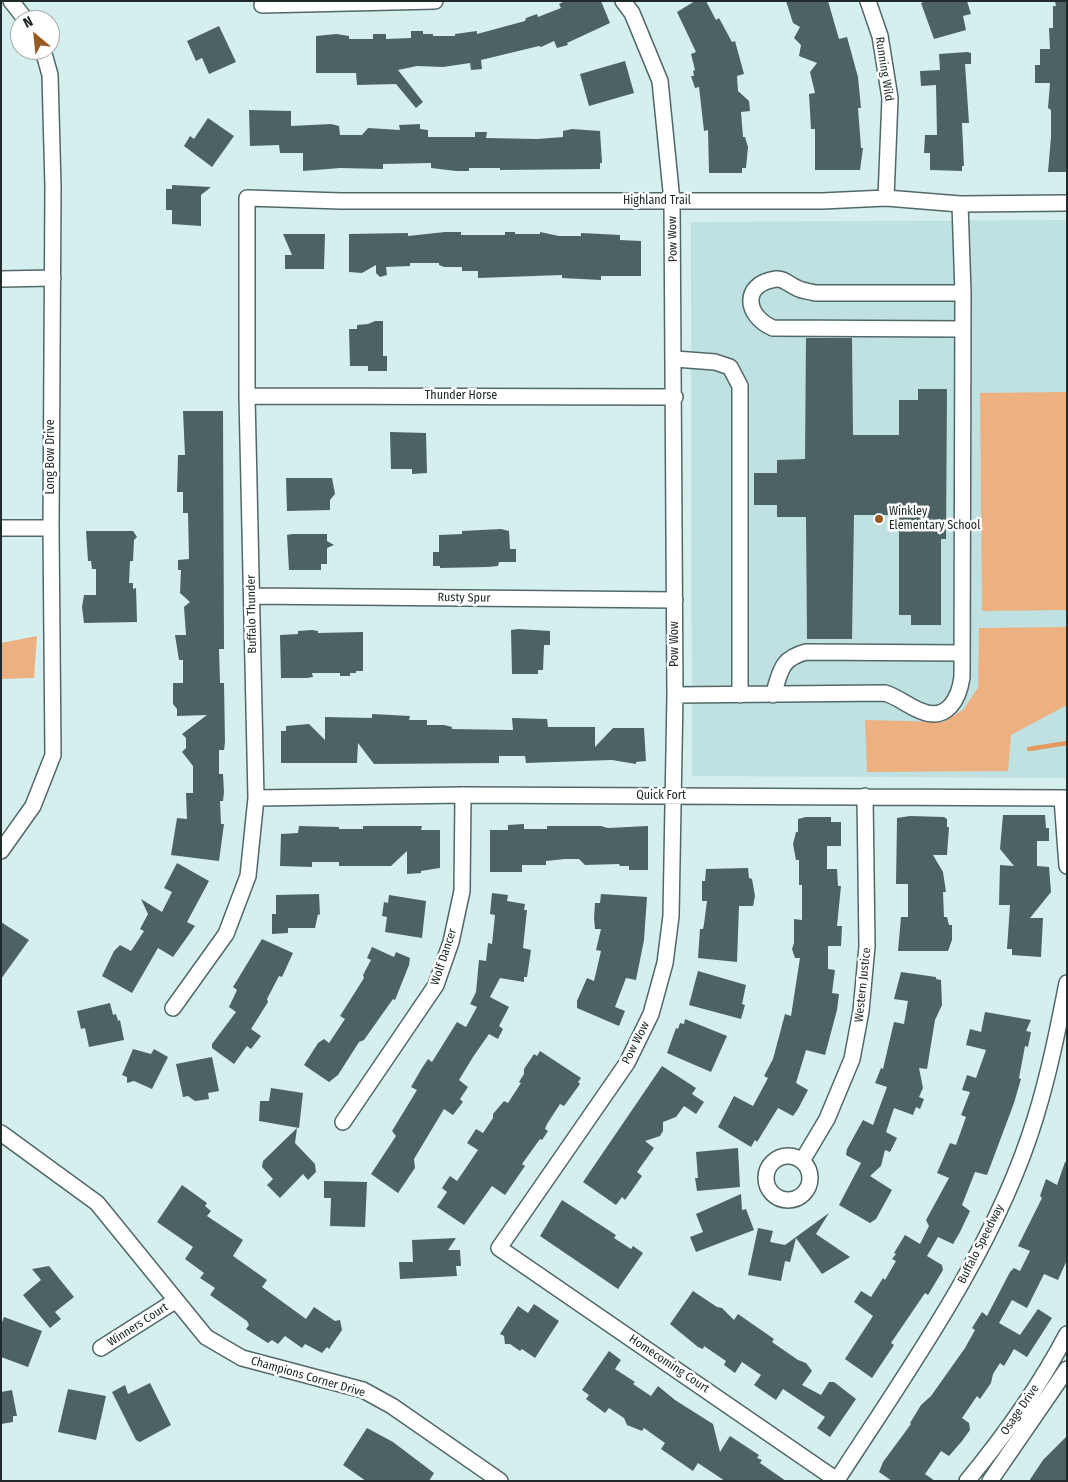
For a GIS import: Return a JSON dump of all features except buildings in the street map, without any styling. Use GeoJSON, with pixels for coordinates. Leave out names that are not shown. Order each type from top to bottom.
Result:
{"type":"FeatureCollection","features":[{"type":"Feature","properties":{"kind":"street"},"geometry":{"type":"LineString","coordinates":[[262,5],[435,1]]}},
{"type":"Feature","properties":{"kind":"street","name":"Pow Wow"},"geometry":{"type":"LineString","coordinates":[[499,1248],[627,1063],[651,1014],[665,963],[671,916],[675,695],[675,397],[672,202],[660,81],[632,13],[623,1]]}},
{"type":"Feature","properties":{"kind":"street","name":"Running Wild"},"geometry":{"type":"LineString","coordinates":[[868,1],[880,36],[890,98],[886,198]]}},
{"type":"Feature","properties":{"kind":"street","name":"Long Bow Drive"},"geometry":{"type":"LineString","coordinates":[[1,851],[33,806],[53,755],[51,528],[53,278],[50,75],[46,60]]}},
{"type":"Feature","properties":{"kind":"street","name":"Highland Trail"},"geometry":{"type":"LineString","coordinates":[[247,198],[340,201],[672,202],[822,201],[886,198],[960,204],[1067,203]]}},
{"type":"Feature","properties":{"kind":"street","name":"Buffalo Thunder"},"geometry":{"type":"LineString","coordinates":[[173,1008],[226,934],[248,876],[256,798],[247,396],[247,198]]}},
{"type":"Feature","properties":{"kind":"street"},"geometry":{"type":"LineString","coordinates":[[675,695],[885,693],[899,697],[921,712],[935,714],[954,703],[962,677],[963,293],[960,204]]}},
{"type":"Feature","properties":{"kind":"street"},"geometry":{"type":"LineString","coordinates":[[1,279],[53,278]]}},
{"type":"Feature","properties":{"kind":"street"},"geometry":{"type":"LineString","coordinates":[[962,329],[773,328],[761,322],[754,315],[750,305],[757,287],[764,282],[778,279],[798,289],[815,293],[963,293]]}},
{"type":"Feature","properties":{"kind":"street"},"geometry":{"type":"LineString","coordinates":[[674,359],[715,362],[730,367],[740,386],[740,695]]}},
{"type":"Feature","properties":{"kind":"street","name":"Thunder Horse"},"geometry":{"type":"LineString","coordinates":[[247,396],[675,397]]}},
{"type":"Feature","properties":{"kind":"street"},"geometry":{"type":"LineString","coordinates":[[1,528],[51,528]]}},
{"type":"Feature","properties":{"kind":"street","name":"Rusty Spur"},"geometry":{"type":"LineString","coordinates":[[252,596],[675,600]]}},
{"type":"Feature","properties":{"kind":"street"},"geometry":{"type":"LineString","coordinates":[[773,695],[783,664],[792,656],[806,652],[961,653]]}},
{"type":"Feature","properties":{"kind":"street","name":"Quick Fort"},"geometry":{"type":"LineString","coordinates":[[256,798],[462,795],[1065,798]]}},
{"type":"Feature","properties":{"kind":"street","name":"Wolf Dancer"},"geometry":{"type":"LineString","coordinates":[[343,1122],[436,985],[451,942],[462,891],[462,795]]}},
{"type":"Feature","properties":{"kind":"street","name":"Western Justice"},"geometry":{"type":"LineString","coordinates":[[802,1161],[827,1119],[852,1058],[861,1010],[868,946],[865,796]]}},
{"type":"Feature","properties":{"kind":"street"},"geometry":{"type":"LineString","coordinates":[[1065,798],[1067,866]]}},
{"type":"Feature","properties":{"kind":"street","name":"Buffalo Speedway"},"geometry":{"type":"LineString","coordinates":[[837,1480],[951,1304],[1003,1200],[1035,1121],[1052,1059],[1067,983]]}},
{"type":"Feature","properties":{"kind":"street","name":"Champions Corner Drive"},"geometry":{"type":"LineString","coordinates":[[1,1133],[97,1203],[206,1337],[242,1358],[362,1390],[392,1406],[500,1481]]}},
{"type":"Feature","properties":{"kind":"street","name":"Homecoming Court"},"geometry":{"type":"LineString","coordinates":[[499,1248],[837,1480]]}},
{"type":"Feature","properties":{"kind":"street","name":"Winners Court"},"geometry":{"type":"LineString","coordinates":[[101,1348],[175,1301]]}},
{"type":"Feature","properties":{"kind":"street","name":"Osage Drive"},"geometry":{"type":"LineString","coordinates":[[967,1481],[995,1447],[1023,1407],[1052,1362],[1067,1334]]}},
{"type":"Feature","properties":{"kind":"street","name":"Osage Drive"},"geometry":{"type":"LineString","coordinates":[[990,1481],[1067,1369]]}},
{"type":"Feature","properties":{"kind":"shaded area","name":"Winkley Elementary School"},"geometry":{"type":"Polygon","coordinates":[[[1067,220],[1067,778],[692,776],[691,222],[1067,220]]]}},
{"type":"Feature","properties":{"kind":"shaded area"},"geometry":{"type":"Polygon","coordinates":[[[1067,392],[1067,610],[982,611],[980,393],[1067,392]]]}},
{"type":"Feature","properties":{"kind":"shaded area"},"geometry":{"type":"Polygon","coordinates":[[[1067,627],[1067,705],[1011,735],[1008,771],[867,772],[865,720],[943,722],[963,710],[978,688],[979,628],[1067,627]]]}},
{"type":"Feature","properties":{"kind":"shaded area"},"geometry":{"type":"Polygon","coordinates":[[[37,636],[34,678],[1,679],[1,643],[37,636]]]}},
{"type":"Feature","properties":{"kind":"waterway"},"geometry":{"type":"LineString","coordinates":[[1029,749],[1067,743]]}},
{"type":"Feature","properties":{"kind":"place","name":"Winkley Elementary School"},"geometry":{"type":"Point","coordinates":[879,519]}}]}
